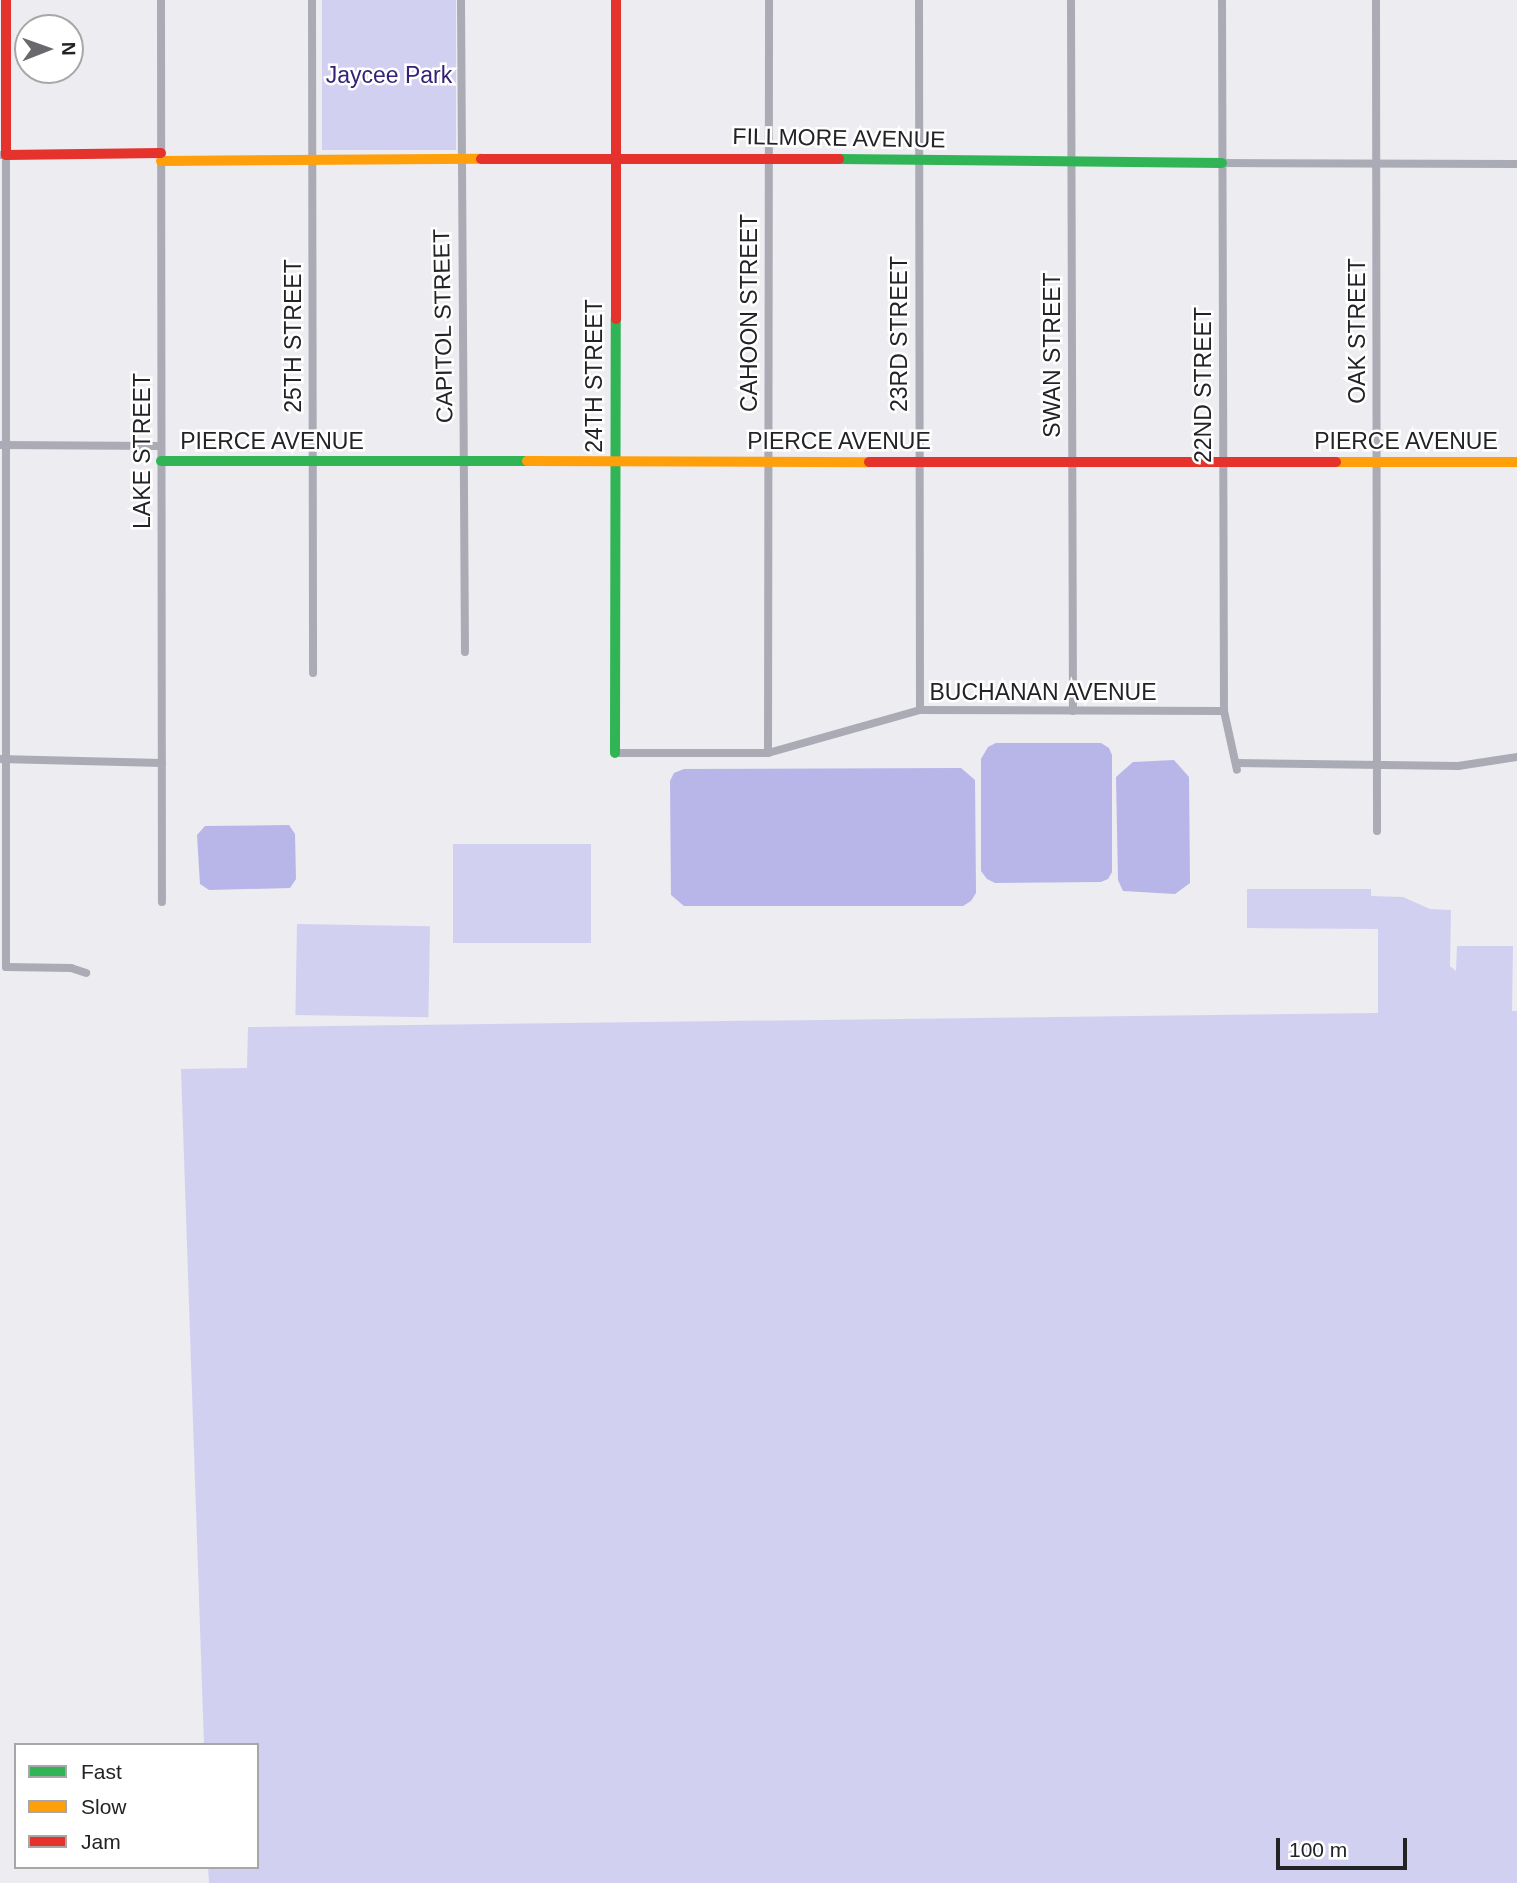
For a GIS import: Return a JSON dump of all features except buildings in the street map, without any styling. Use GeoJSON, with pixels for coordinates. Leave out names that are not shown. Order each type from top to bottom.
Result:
{"type":"FeatureCollection","features":[{"type":"Feature","properties":{"kind":"street"},"geometry":{"type":"LineString","coordinates":[[6,0],[3,155],[3,759],[6,967],[71,968],[86,973]]}},
{"type":"Feature","properties":{"kind":"street","name":"LAKE STREET"},"geometry":{"type":"LineString","coordinates":[[161,0],[162,902]]}},
{"type":"Feature","properties":{"kind":"street","name":"25TH STREET"},"geometry":{"type":"LineString","coordinates":[[312,0],[313,673]]}},
{"type":"Feature","properties":{"kind":"street","name":"CAPITOL STREET"},"geometry":{"type":"LineString","coordinates":[[461,0],[465,652]]}},
{"type":"Feature","properties":{"kind":"street","name":"24TH STREET"},"geometry":{"type":"LineString","coordinates":[[615,752],[616,0]]}},
{"type":"Feature","properties":{"kind":"street","name":"CAHOON STREET"},"geometry":{"type":"LineString","coordinates":[[768,753],[769,0]]}},
{"type":"Feature","properties":{"kind":"street","name":"23RD STREET"},"geometry":{"type":"LineString","coordinates":[[919,0],[920,710]]}},
{"type":"Feature","properties":{"kind":"street","name":"SWAN STREET"},"geometry":{"type":"LineString","coordinates":[[1071,0],[1073,711]]}},
{"type":"Feature","properties":{"kind":"street","name":"22ND STREET"},"geometry":{"type":"LineString","coordinates":[[1222,0],[1224,711],[1236,766],[1377,765]]}},
{"type":"Feature","properties":{"kind":"street","name":"OAK STREET"},"geometry":{"type":"LineString","coordinates":[[1376,0],[1377,831]]}},
{"type":"Feature","properties":{"kind":"street","name":"FILLMORE AVENUE"},"geometry":{"type":"LineString","coordinates":[[3,155],[312,160],[769,158],[1517,164]]}},
{"type":"Feature","properties":{"kind":"street","name":"PIERCE AVENUE"},"geometry":{"type":"LineString","coordinates":[[3,445],[161,446]]}},
{"type":"Feature","properties":{"kind":"street","name":"PIERCE AVENUE"},"geometry":{"type":"LineString","coordinates":[[161,461],[1517,462]]}},
{"type":"Feature","properties":{"kind":"street","name":"BUCHANAN AVENUE"},"geometry":{"type":"LineString","coordinates":[[615,752],[768,753],[920,710],[1224,711]]}},
{"type":"Feature","properties":{"kind":"street"},"geometry":{"type":"LineString","coordinates":[[1377,765],[1458,766],[1517,757]]}},
{"type":"Feature","properties":{"kind":"street"},"geometry":{"type":"LineString","coordinates":[[3,759],[162,763]]}},
{"type":"Feature","properties":{"kind":"green space","name":"Jaycee Park"},"geometry":{"type":"Polygon","coordinates":[[[322,0],[456,0],[456,150],[322,150],[322,0]]]}},
{"type":"Feature","properties":{"kind":"green space"},"geometry":{"type":"Polygon","coordinates":[[[453,844],[591,844],[591,943],[453,943],[453,844]]]}},
{"type":"Feature","properties":{"kind":"green space"},"geometry":{"type":"Polygon","coordinates":[[[1247,889],[1371,889],[1371,896],[1403,897],[1430,909],[1451,910],[1450,966],[1456,971],[1457,946],[1513,946],[1512,1011],[1517,1011],[1517,1883],[209,1883],[208,1869],[259,1869],[259,1743],[204,1743],[181,1069],[247,1068],[248,1027],[1378,1013],[1378,929],[1247,928],[1247,889]]]}},
{"type":"Feature","properties":{"kind":"green space"},"geometry":{"type":"Polygon","coordinates":[[[297,924],[430,926],[428,1017],[295,1015],[297,924]]]}},
{"type":"Feature","properties":{"kind":"shaded area"},"geometry":{"type":"Polygon","coordinates":[[[996,743],[1101,743],[1109,748],[1112,755],[1112,872],[1108,879],[1101,882],[995,883],[987,879],[981,871],[981,759],[988,747],[996,743]]]}},
{"type":"Feature","properties":{"kind":"shaded area"},"geometry":{"type":"Polygon","coordinates":[[[1174,760],[1189,777],[1190,883],[1175,894],[1123,891],[1118,880],[1116,777],[1133,762],[1174,760]]]}},
{"type":"Feature","properties":{"kind":"shaded area"},"geometry":{"type":"Polygon","coordinates":[[[961,768],[975,780],[976,893],[971,901],[963,906],[684,906],[671,895],[670,781],[674,773],[684,769],[961,768]]]}},
{"type":"Feature","properties":{"kind":"shaded area"},"geometry":{"type":"Polygon","coordinates":[[[289,825],[295,834],[296,879],[290,888],[209,890],[200,884],[197,835],[205,826],[289,825]]]}},
{"type":"Feature","properties":{"kind":"traffic: fast"},"geometry":{"type":"LineString","coordinates":[[839,159],[1222,163]]}},
{"type":"Feature","properties":{"kind":"traffic: fast"},"geometry":{"type":"LineString","coordinates":[[615,753],[616,319]]}},
{"type":"Feature","properties":{"kind":"traffic: fast"},"geometry":{"type":"LineString","coordinates":[[161,461],[527,461]]}},
{"type":"Feature","properties":{"kind":"traffic: slow"},"geometry":{"type":"LineString","coordinates":[[161,161],[481,159]]}},
{"type":"Feature","properties":{"kind":"traffic: slow"},"geometry":{"type":"LineString","coordinates":[[527,461],[869,462]]}},
{"type":"Feature","properties":{"kind":"traffic: slow"},"geometry":{"type":"LineString","coordinates":[[1336,462],[1517,462]]}},
{"type":"Feature","properties":{"kind":"traffic: jam"},"geometry":{"type":"LineString","coordinates":[[6,0],[6,155],[161,153]]}},
{"type":"Feature","properties":{"kind":"traffic: jam"},"geometry":{"type":"LineString","coordinates":[[616,0],[616,319]]}},
{"type":"Feature","properties":{"kind":"traffic: jam"},"geometry":{"type":"LineString","coordinates":[[481,159],[839,159]]}},
{"type":"Feature","properties":{"kind":"traffic: jam"},"geometry":{"type":"LineString","coordinates":[[869,462],[1336,462]]}}]}
